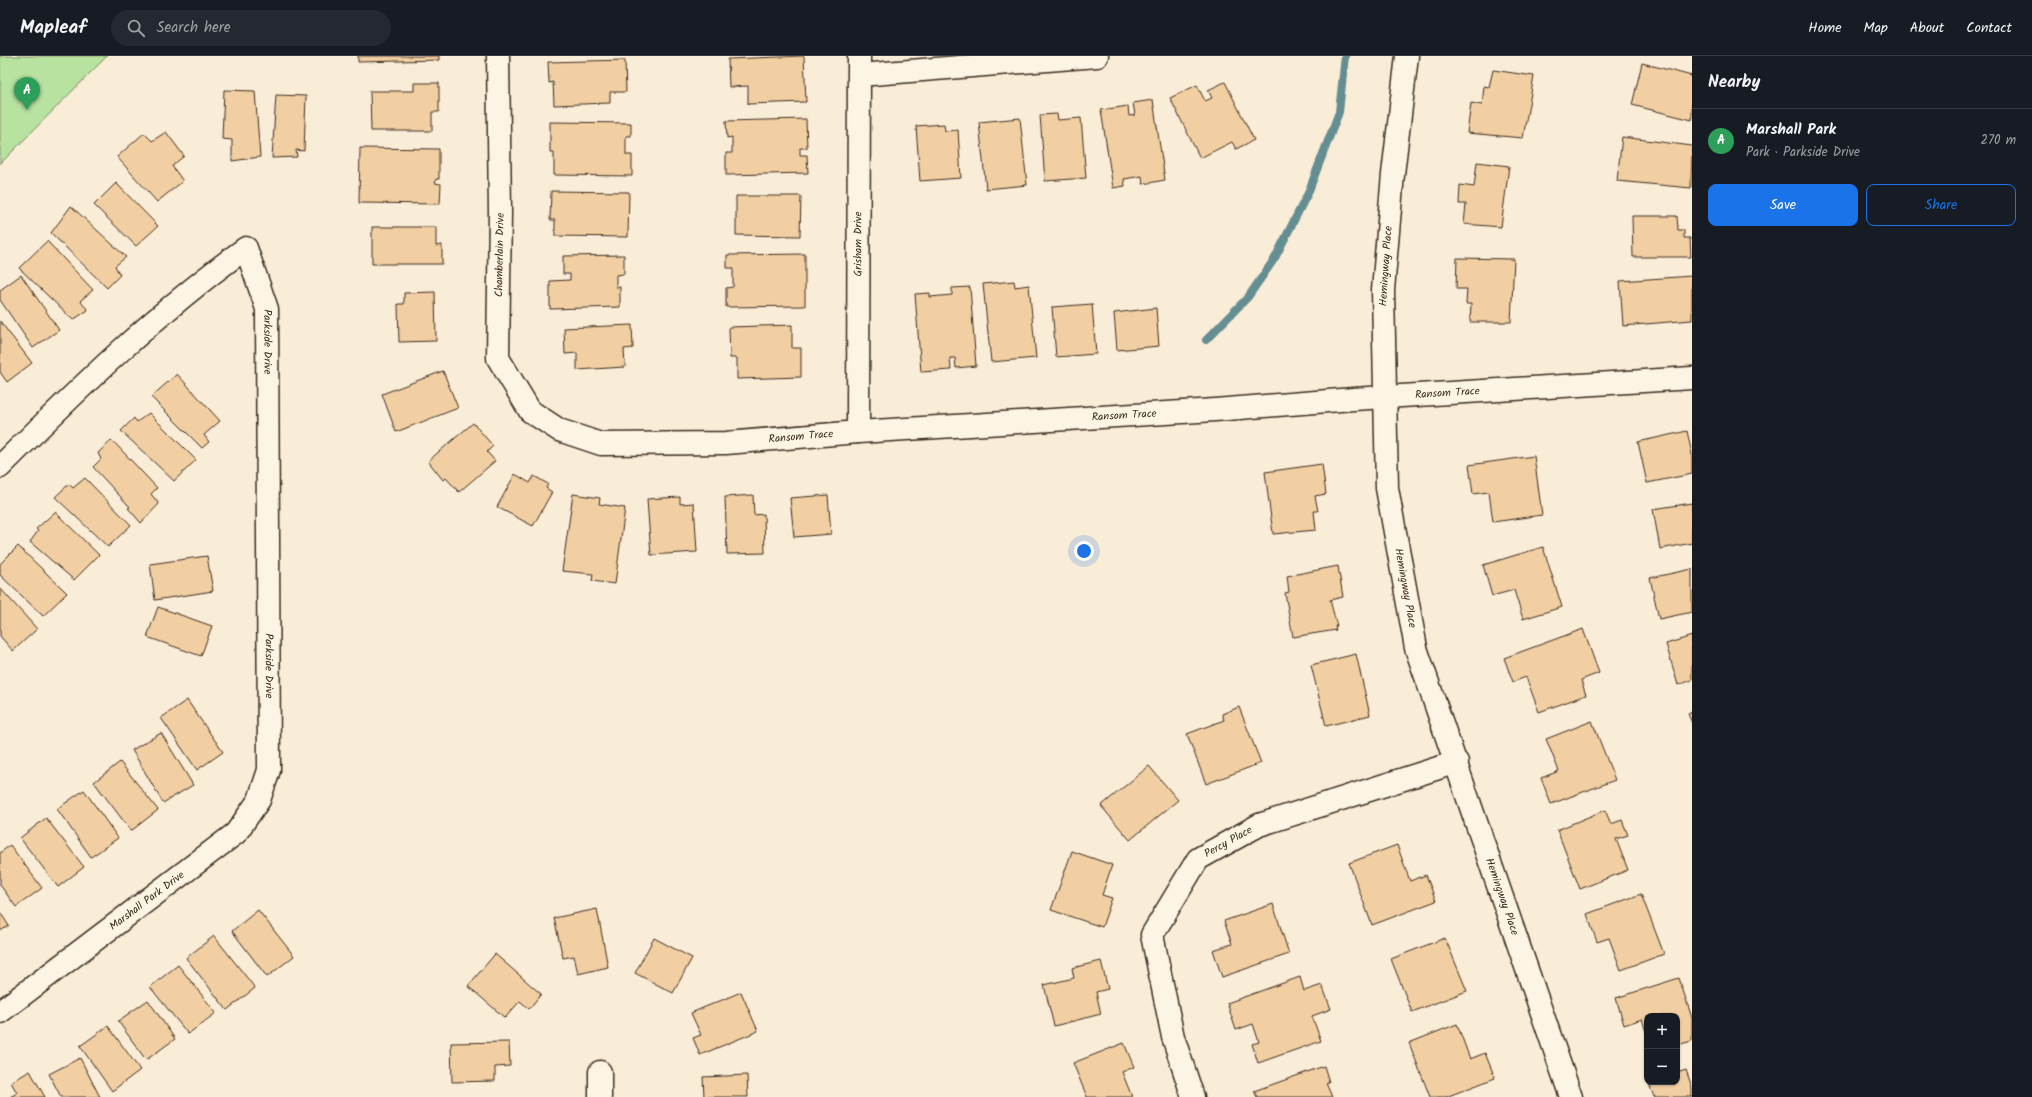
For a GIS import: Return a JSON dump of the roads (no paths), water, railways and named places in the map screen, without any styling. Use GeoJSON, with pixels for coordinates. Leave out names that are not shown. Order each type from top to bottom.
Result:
{"type":"FeatureCollection","features":[{"type":"Feature","properties":{"kind":"street","name":"Chamberlain Drive"},"geometry":{"type":"LineString","coordinates":[[498,56],[500,212],[498,358],[530,411],[559,430]]}},
{"type":"Feature","properties":{"kind":"street"},"geometry":{"type":"LineString","coordinates":[[860,66],[1097,56]]}},
{"type":"Feature","properties":{"kind":"street","name":"Hemingway Place"},"geometry":{"type":"LineString","coordinates":[[1407,56],[1393,174],[1383,290],[1387,488],[1416,648],[1457,762],[1570,1097]]}},
{"type":"Feature","properties":{"kind":"street","name":"Grisham Drive"},"geometry":{"type":"LineString","coordinates":[[858,432],[860,66]]}},
{"type":"Feature","properties":{"kind":"street","name":"Parkside Drive"},"geometry":{"type":"LineString","coordinates":[[0,467],[59,408],[199,282],[246,248],[267,309],[269,770]]}},
{"type":"Feature","properties":{"kind":"street","name":"Ransom Trace"},"geometry":{"type":"LineString","coordinates":[[559,430],[601,444],[726,443],[858,432],[1692,378]]}},
{"type":"Feature","properties":{"kind":"street","name":"Percy Place"},"geometry":{"type":"LineString","coordinates":[[1193,1097],[1173,1037],[1152,935],[1198,859],[1260,825],[1457,762]]}},
{"type":"Feature","properties":{"kind":"street","name":"Marshall Park Drive"},"geometry":{"type":"LineString","coordinates":[[0,1012],[236,833],[259,800],[269,770]]}},
{"type":"Feature","properties":{"kind":"street"},"geometry":{"type":"LineString","coordinates":[[600,1072],[600,1097]]}},
{"type":"Feature","properties":{"kind":"waterway"},"geometry":{"type":"LineString","coordinates":[[1206,340],[1248,297],[1275,258],[1308,193],[1339,112],[1345,56]]}},
{"type":"Feature","properties":{"kind":"place","name":"Marshall Park"},"geometry":{"type":"Point","coordinates":[27,110]}}]}
